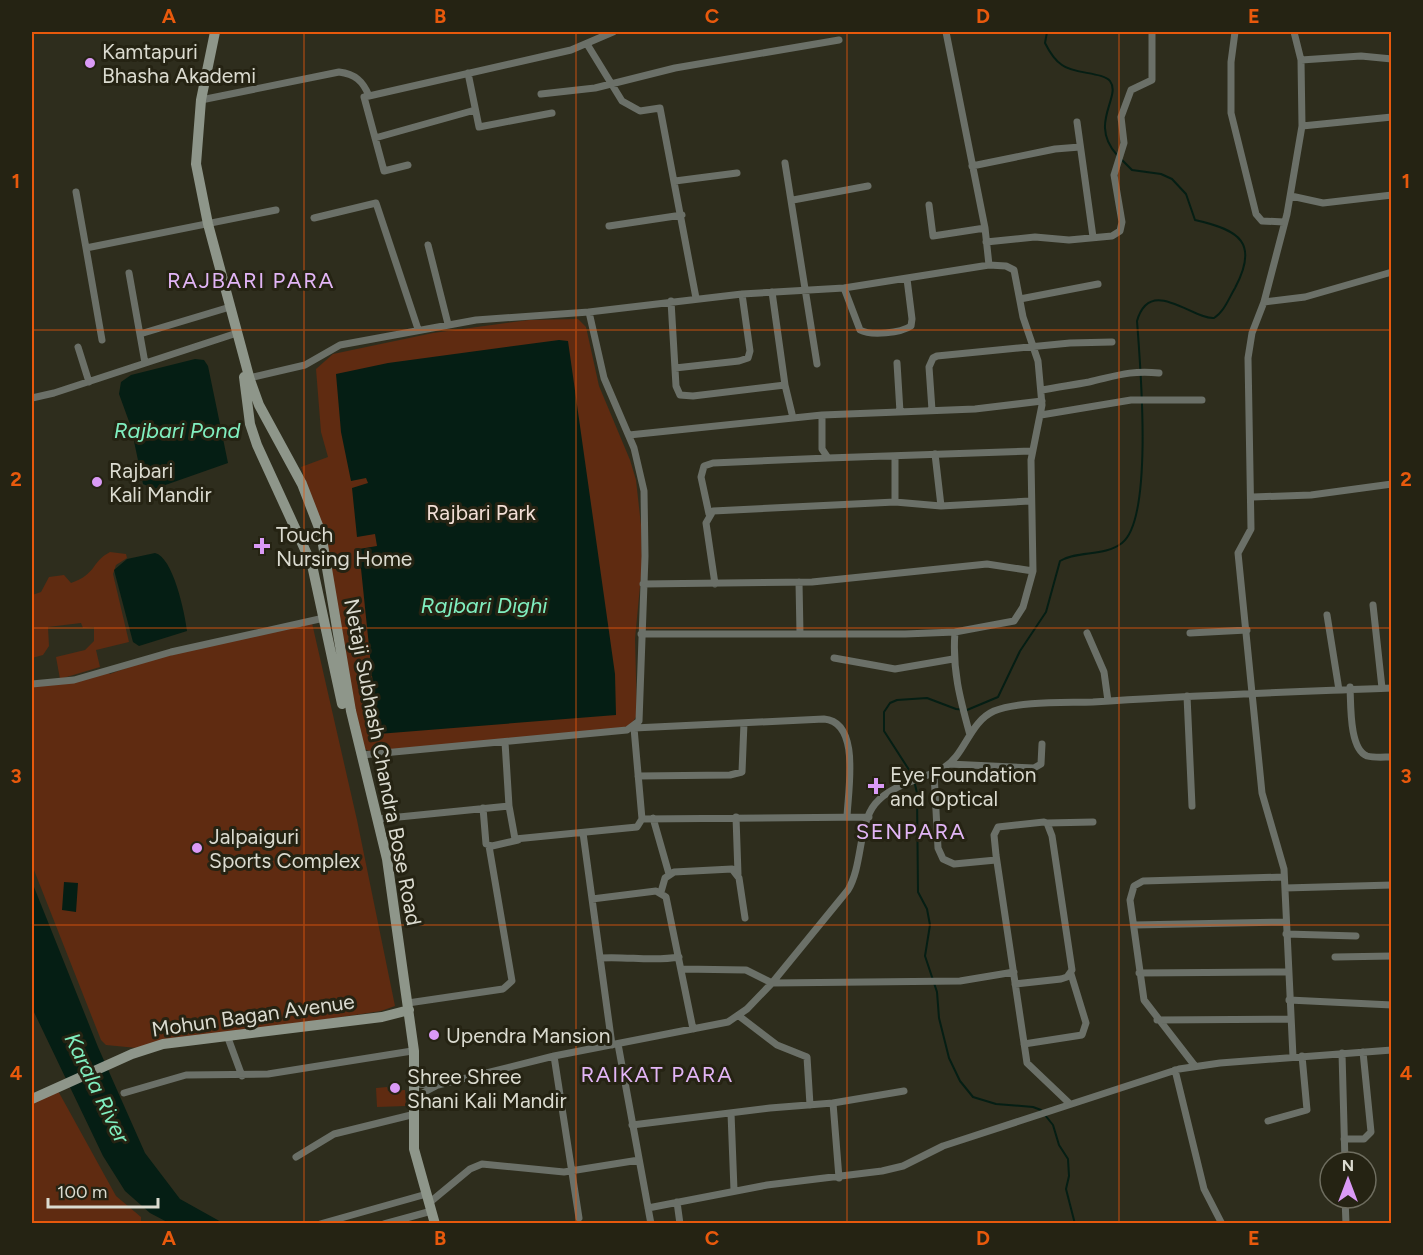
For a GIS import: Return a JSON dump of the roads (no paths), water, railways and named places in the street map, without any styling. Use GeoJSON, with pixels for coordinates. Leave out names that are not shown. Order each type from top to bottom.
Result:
{"type":"FeatureCollection","features":[{"type":"Feature","properties":{"kind":"street","name":"Netaji Subhash Chandra Bose Road"},"geometry":{"type":"LineString","coordinates":[[215,32],[201,100],[196,164],[208,224],[249,378],[259,405],[302,484],[315,515],[329,578],[359,755],[408,1012]]}},
{"type":"Feature","properties":{"kind":"street"},"geometry":{"type":"LineString","coordinates":[[408,165],[384,171],[364,97],[549,56],[587,44],[613,32]]}},
{"type":"Feature","properties":{"kind":"street"},"geometry":{"type":"LineString","coordinates":[[946,32],[985,228],[989,265]]}},
{"type":"Feature","properties":{"kind":"street"},"geometry":{"type":"LineString","coordinates":[[986,242],[1035,237],[1064,241],[1112,236],[1121,229],[1114,184],[1115,172],[1122,152],[1121,117],[1127,95],[1134,87],[1152,80],[1152,32]]}},
{"type":"Feature","properties":{"kind":"street"},"geometry":{"type":"LineString","coordinates":[[1235,32],[1231,62],[1232,112],[1256,214],[1262,221],[1284,222]]}},
{"type":"Feature","properties":{"kind":"street"},"geometry":{"type":"LineString","coordinates":[[1268,1121],[1307,1110],[1290,1019],[1283,859],[1262,793],[1238,553],[1251,529],[1253,497],[1248,358],[1252,333],[1264,302],[1291,196],[1302,126],[1301,60],[1294,32]]}},
{"type":"Feature","properties":{"kind":"street"},"geometry":{"type":"LineString","coordinates":[[541,94],[610,85],[675,68],[839,40]]}},
{"type":"Feature","properties":{"kind":"street"},"geometry":{"type":"LineString","coordinates":[[587,44],[610,85],[622,101],[640,111],[660,108],[696,298]]}},
{"type":"Feature","properties":{"kind":"street"},"geometry":{"type":"LineString","coordinates":[[1301,60],[1361,56],[1392,59]]}},
{"type":"Feature","properties":{"kind":"street"},"geometry":{"type":"LineString","coordinates":[[201,100],[339,72],[357,78],[364,85],[369,96]]}},
{"type":"Feature","properties":{"kind":"street"},"geometry":{"type":"LineString","coordinates":[[468,73],[479,127],[552,112]]}},
{"type":"Feature","properties":{"kind":"street"},"geometry":{"type":"LineString","coordinates":[[375,138],[476,110]]}},
{"type":"Feature","properties":{"kind":"street"},"geometry":{"type":"LineString","coordinates":[[1302,126],[1392,117]]}},
{"type":"Feature","properties":{"kind":"street"},"geometry":{"type":"LineString","coordinates":[[1077,122],[1094,237]]}},
{"type":"Feature","properties":{"kind":"street"},"geometry":{"type":"LineString","coordinates":[[972,166],[1055,149],[1080,147]]}},
{"type":"Feature","properties":{"kind":"street"},"geometry":{"type":"LineString","coordinates":[[785,163],[793,200],[818,364]]}},
{"type":"Feature","properties":{"kind":"street"},"geometry":{"type":"LineString","coordinates":[[675,181],[737,173]]}},
{"type":"Feature","properties":{"kind":"street"},"geometry":{"type":"LineString","coordinates":[[793,200],[868,186]]}},
{"type":"Feature","properties":{"kind":"street"},"geometry":{"type":"LineString","coordinates":[[76,192],[102,340]]}},
{"type":"Feature","properties":{"kind":"street"},"geometry":{"type":"LineString","coordinates":[[1291,196],[1323,203],[1392,195]]}},
{"type":"Feature","properties":{"kind":"street"},"geometry":{"type":"LineString","coordinates":[[315,218],[376,203],[418,329]]}},
{"type":"Feature","properties":{"kind":"street"},"geometry":{"type":"LineString","coordinates":[[928,205],[933,236],[985,228]]}},
{"type":"Feature","properties":{"kind":"street"},"geometry":{"type":"LineString","coordinates":[[86,248],[276,210]]}},
{"type":"Feature","properties":{"kind":"street"},"geometry":{"type":"LineString","coordinates":[[609,226],[682,215]]}},
{"type":"Feature","properties":{"kind":"street"},"geometry":{"type":"LineString","coordinates":[[428,245],[448,324]]}},
{"type":"Feature","properties":{"kind":"street"},"geometry":{"type":"LineString","coordinates":[[249,378],[305,365],[340,345],[448,324],[507,316],[589,312],[696,298],[844,288],[989,265],[1006,266],[1014,270],[1023,317],[1035,347],[1042,390],[1041,415],[1032,452],[1030,501],[1033,570],[1023,607],[1014,621],[955,632],[641,634]]}},
{"type":"Feature","properties":{"kind":"street"},"geometry":{"type":"LineString","coordinates":[[1264,302],[1305,297],[1392,272]]}},
{"type":"Feature","properties":{"kind":"street"},"geometry":{"type":"LineString","coordinates":[[129,273],[145,363]]}},
{"type":"Feature","properties":{"kind":"street"},"geometry":{"type":"LineString","coordinates":[[844,288],[860,330],[869,333],[906,329],[912,323],[907,279]]}},
{"type":"Feature","properties":{"kind":"street"},"geometry":{"type":"LineString","coordinates":[[1020,299],[1098,284]]}},
{"type":"Feature","properties":{"kind":"street"},"geometry":{"type":"LineString","coordinates":[[772,292],[785,385],[793,418]]}},
{"type":"Feature","properties":{"kind":"street"},"geometry":{"type":"LineString","coordinates":[[675,368],[748,358],[750,351],[742,294]]}},
{"type":"Feature","properties":{"kind":"street"},"geometry":{"type":"LineString","coordinates":[[671,301],[676,391],[683,397],[785,385]]}},
{"type":"Feature","properties":{"kind":"street"},"geometry":{"type":"LineString","coordinates":[[140,334],[230,307]]}},
{"type":"Feature","properties":{"kind":"street"},"geometry":{"type":"LineString","coordinates":[[489,846],[518,840],[631,829],[637,827],[642,819],[634,728],[639,721],[641,709],[644,491],[637,457],[604,378],[589,312]]}},
{"type":"Feature","properties":{"kind":"street"},"geometry":{"type":"LineString","coordinates":[[32,398],[89,382],[237,333]]}},
{"type":"Feature","properties":{"kind":"street"},"geometry":{"type":"LineString","coordinates":[[932,410],[929,367],[933,358],[972,352],[1112,342]]}},
{"type":"Feature","properties":{"kind":"street"},"geometry":{"type":"LineString","coordinates":[[78,347],[89,382]]}},
{"type":"Feature","properties":{"kind":"street","name":"Netaji Subhash Chandra Bose Road"},"geometry":{"type":"LineString","coordinates":[[243,358],[246,400],[254,435],[270,478],[303,543],[324,618],[344,714],[379,819],[413,1051],[414,1149],[429,1212]]}},
{"type":"Feature","properties":{"kind":"street"},"geometry":{"type":"LineString","coordinates":[[897,363],[900,412]]}},
{"type":"Feature","properties":{"kind":"street"},"geometry":{"type":"LineString","coordinates":[[1042,390],[1142,371],[1159,373]]}},
{"type":"Feature","properties":{"kind":"street"},"geometry":{"type":"LineString","coordinates":[[1041,415],[1143,400],[1202,399]]}},
{"type":"Feature","properties":{"kind":"street"},"geometry":{"type":"LineString","coordinates":[[629,435],[822,415],[975,409],[1042,401]]}},
{"type":"Feature","properties":{"kind":"street"},"geometry":{"type":"LineString","coordinates":[[822,415],[822,449],[828,458]]}},
{"type":"Feature","properties":{"kind":"street"},"geometry":{"type":"LineString","coordinates":[[714,584],[706,523],[709,514],[701,477],[704,466],[713,463],[828,458],[1032,452]]}},
{"type":"Feature","properties":{"kind":"street"},"geometry":{"type":"LineString","coordinates":[[935,454],[941,506]]}},
{"type":"Feature","properties":{"kind":"street"},"geometry":{"type":"LineString","coordinates":[[895,457],[895,502]]}},
{"type":"Feature","properties":{"kind":"street"},"geometry":{"type":"LineString","coordinates":[[1253,497],[1311,495],[1392,484]]}},
{"type":"Feature","properties":{"kind":"street"},"geometry":{"type":"LineString","coordinates":[[709,514],[720,509],[814,508],[895,502],[941,506],[1030,501]]}},
{"type":"Feature","properties":{"kind":"street"},"geometry":{"type":"LineString","coordinates":[[643,584],[799,582],[987,564],[1033,570]]}},
{"type":"Feature","properties":{"kind":"street"},"geometry":{"type":"LineString","coordinates":[[799,582],[800,634]]}},
{"type":"Feature","properties":{"kind":"street"},"geometry":{"type":"LineString","coordinates":[[1373,605],[1382,688]]}},
{"type":"Feature","properties":{"kind":"street"},"geometry":{"type":"LineString","coordinates":[[1327,615],[1339,690]]}},
{"type":"Feature","properties":{"kind":"street"},"geometry":{"type":"LineString","coordinates":[[32,684],[74,680],[171,652],[324,618]]}},
{"type":"Feature","properties":{"kind":"street"},"geometry":{"type":"LineString","coordinates":[[1190,633],[1247,630]]}},
{"type":"Feature","properties":{"kind":"street"},"geometry":{"type":"LineString","coordinates":[[955,632],[953,659],[960,702],[970,735]]}},
{"type":"Feature","properties":{"kind":"street"},"geometry":{"type":"LineString","coordinates":[[1087,633],[1104,672],[1108,700]]}},
{"type":"Feature","properties":{"kind":"street"},"geometry":{"type":"LineString","coordinates":[[834,658],[895,669],[953,659]]}},
{"type":"Feature","properties":{"kind":"street"},"geometry":{"type":"LineString","coordinates":[[1350,687],[1352,725],[1358,748],[1370,757],[1392,758]]}},
{"type":"Feature","properties":{"kind":"street"},"geometry":{"type":"LineString","coordinates":[[415,1097],[438,1085],[554,1056],[728,1022],[739,1016],[772,983],[852,883],[873,806],[883,796],[949,764],[988,714],[1005,708],[1108,700],[1339,690],[1350,687],[1392,688]]}},
{"type":"Feature","properties":{"kind":"street"},"geometry":{"type":"LineString","coordinates":[[1187,696],[1192,806]]}},
{"type":"Feature","properties":{"kind":"street"},"geometry":{"type":"LineString","coordinates":[[359,755],[634,728],[824,719],[840,725],[848,743],[847,817]]}},
{"type":"Feature","properties":{"kind":"street"},"geometry":{"type":"LineString","coordinates":[[638,776],[730,776],[742,772],[744,723]]}},
{"type":"Feature","properties":{"kind":"street"},"geometry":{"type":"LineString","coordinates":[[505,742],[512,832],[518,840]]}},
{"type":"Feature","properties":{"kind":"street"},"geometry":{"type":"LineString","coordinates":[[949,764],[1034,768],[1041,764],[1042,744]]}},
{"type":"Feature","properties":{"kind":"street"},"geometry":{"type":"LineString","coordinates":[[934,773],[938,848],[943,860],[954,864],[996,860]]}},
{"type":"Feature","properties":{"kind":"street"},"geometry":{"type":"LineString","coordinates":[[379,819],[509,806]]}},
{"type":"Feature","properties":{"kind":"street"},"geometry":{"type":"LineString","coordinates":[[408,1012],[503,989],[512,981],[489,846],[485,840],[483,808]]}},
{"type":"Feature","properties":{"kind":"street"},"geometry":{"type":"LineString","coordinates":[[736,817],[738,874],[744,918]]}},
{"type":"Feature","properties":{"kind":"street"},"geometry":{"type":"LineString","coordinates":[[642,819],[869,817]]}},
{"type":"Feature","properties":{"kind":"street"},"geometry":{"type":"LineString","coordinates":[[653,818],[669,874],[661,892]]}},
{"type":"Feature","properties":{"kind":"street"},"geometry":{"type":"LineString","coordinates":[[1069,1103],[1029,1068],[994,835],[998,827],[1039,822],[1047,824],[1093,822]]}},
{"type":"Feature","properties":{"kind":"street"},"geometry":{"type":"LineString","coordinates":[[1024,1044],[1082,1035],[1086,1023],[1071,974],[1052,836],[1047,824]]}},
{"type":"Feature","properties":{"kind":"street"},"geometry":{"type":"LineString","coordinates":[[583,833],[600,958],[615,1045],[651,1224]]}},
{"type":"Feature","properties":{"kind":"street"},"geometry":{"type":"LineString","coordinates":[[669,874],[681,870],[725,868],[738,874]]}},
{"type":"Feature","properties":{"kind":"street"},"geometry":{"type":"LineString","coordinates":[[1195,1066],[1157,1020],[1144,1000],[1130,900],[1134,886],[1138,883],[1284,877]]}},
{"type":"Feature","properties":{"kind":"street"},"geometry":{"type":"LineString","coordinates":[[1285,888],[1392,885]]}},
{"type":"Feature","properties":{"kind":"street"},"geometry":{"type":"LineString","coordinates":[[592,899],[661,892]]}},
{"type":"Feature","properties":{"kind":"street"},"geometry":{"type":"LineString","coordinates":[[661,892],[668,903],[693,1029]]}},
{"type":"Feature","properties":{"kind":"street"},"geometry":{"type":"LineString","coordinates":[[1134,925],[1286,922]]}},
{"type":"Feature","properties":{"kind":"street"},"geometry":{"type":"LineString","coordinates":[[1286,934],[1356,936]]}},
{"type":"Feature","properties":{"kind":"street"},"geometry":{"type":"LineString","coordinates":[[1335,957],[1392,956]]}},
{"type":"Feature","properties":{"kind":"street"},"geometry":{"type":"LineString","coordinates":[[600,958],[632,957],[659,960],[679,957]]}},
{"type":"Feature","properties":{"kind":"street"},"geometry":{"type":"LineString","coordinates":[[682,969],[746,970],[772,983],[966,981],[1014,972]]}},
{"type":"Feature","properties":{"kind":"street"},"geometry":{"type":"LineString","coordinates":[[1139,973],[1288,972]]}},
{"type":"Feature","properties":{"kind":"street"},"geometry":{"type":"LineString","coordinates":[[1015,984],[1061,979],[1071,974]]}},
{"type":"Feature","properties":{"kind":"street"},"geometry":{"type":"LineString","coordinates":[[1289,1000],[1392,1005]]}},
{"type":"Feature","properties":{"kind":"street","name":"Mohun Bagan Avenue"},"geometry":{"type":"LineString","coordinates":[[32,1099],[115,1062],[163,1044],[228,1038],[408,1012]]}},
{"type":"Feature","properties":{"kind":"street"},"geometry":{"type":"LineString","coordinates":[[739,1016],[777,1045],[807,1057],[810,1105]]}},
{"type":"Feature","properties":{"kind":"street"},"geometry":{"type":"LineString","coordinates":[[1157,1020],[1290,1019]]}},
{"type":"Feature","properties":{"kind":"street"},"geometry":{"type":"LineString","coordinates":[[228,1038],[242,1076]]}},
{"type":"Feature","properties":{"kind":"street"},"geometry":{"type":"LineString","coordinates":[[648,1208],[734,1190],[839,1178],[903,1166],[943,1146],[1175,1070],[1195,1066],[1392,1050]]}},
{"type":"Feature","properties":{"kind":"street"},"geometry":{"type":"LineString","coordinates":[[124,1093],[186,1075],[242,1076],[413,1051]]}},
{"type":"Feature","properties":{"kind":"street"},"geometry":{"type":"LineString","coordinates":[[1344,1139],[1364,1138],[1371,1132],[1363,1052]]}},
{"type":"Feature","properties":{"kind":"street"},"geometry":{"type":"LineString","coordinates":[[1342,1053],[1344,1150]]}},
{"type":"Feature","properties":{"kind":"street"},"geometry":{"type":"LineString","coordinates":[[554,1056],[579,1218]]}},
{"type":"Feature","properties":{"kind":"street"},"geometry":{"type":"LineString","coordinates":[[1175,1070],[1204,1189],[1222,1224]]}},
{"type":"Feature","properties":{"kind":"street","name":"Netaji Subhash Chandra Bose Road"},"geometry":{"type":"LineString","coordinates":[[414,1083],[411,1149],[429,1212]]}},
{"type":"Feature","properties":{"kind":"street"},"geometry":{"type":"LineString","coordinates":[[414,1083],[438,1085]]}},
{"type":"Feature","properties":{"kind":"street"},"geometry":{"type":"LineString","coordinates":[[632,1125],[833,1103],[904,1092]]}},
{"type":"Feature","properties":{"kind":"street"},"geometry":{"type":"LineString","coordinates":[[833,1103],[839,1178]]}},
{"type":"Feature","properties":{"kind":"street"},"geometry":{"type":"LineString","coordinates":[[731,1113],[734,1190]]}},
{"type":"Feature","properties":{"kind":"street"},"geometry":{"type":"LineString","coordinates":[[296,1156],[334,1134],[411,1115]]}},
{"type":"Feature","properties":{"kind":"street"},"geometry":{"type":"LineString","coordinates":[[384,1224],[429,1212],[470,1169],[482,1164],[572,1172],[639,1160]]}},
{"type":"Feature","properties":{"kind":"street"},"geometry":{"type":"LineString","coordinates":[[677,1202],[680,1224]]}},
{"type":"Feature","properties":{"kind":"street"},"geometry":{"type":"LineString","coordinates":[[320,1224],[429,1212]]}},
{"type":"Feature","properties":{"kind":"water","name":"Rajbari Dighi"},"geometry":{"type":"Polygon","coordinates":[[[559,340],[568,341],[615,674],[616,715],[378,734],[359,549],[377,546],[375,534],[357,537],[352,488],[368,483],[366,478],[351,481],[341,432],[336,374],[388,363],[559,340]]]}},
{"type":"Feature","properties":{"kind":"water","name":"Rajbari Pond"},"geometry":{"type":"Polygon","coordinates":[[[195,359],[204,360],[208,366],[228,463],[154,489],[143,484],[131,427],[119,394],[121,382],[131,375],[195,359]]]}},
{"type":"Feature","properties":{"kind":"water"},"geometry":{"type":"Polygon","coordinates":[[[155,553],[167,564],[173,575],[181,599],[187,631],[139,646],[133,642],[114,570],[127,559],[155,553]]]}},
{"type":"Feature","properties":{"kind":"water","name":"Karala River"},"geometry":{"type":"Polygon","coordinates":[[[32,882],[98,1047],[145,1153],[180,1199],[223,1223],[169,1223],[150,1213],[125,1191],[103,1156],[32,1008],[32,882]]]}},
{"type":"Feature","properties":{"kind":"water"},"geometry":{"type":"Polygon","coordinates":[[[64,882],[78,883],[76,912],[62,910],[64,882]]]}},
{"type":"Feature","properties":{"kind":"waterway"},"geometry":{"type":"LineString","coordinates":[[1047,32],[1045,43],[1059,63],[1067,68],[1101,76],[1110,81],[1113,87],[1105,132],[1117,155]]}},
{"type":"Feature","properties":{"kind":"waterway"},"geometry":{"type":"LineString","coordinates":[[1075,1224],[1066,1189],[1069,1176],[1068,1159],[1059,1145],[1053,1125],[1041,1110],[1033,1107],[996,1104],[973,1097],[960,1081],[949,1058],[939,1018],[937,992],[925,956],[930,925],[927,909],[918,892],[917,793],[913,776],[884,731],[884,712],[890,703],[897,700],[927,698],[956,709],[967,710],[998,697],[1020,651],[1046,612],[1060,561],[1115,547],[1122,543],[1132,528],[1142,473],[1142,403],[1137,321],[1143,308],[1152,301],[1162,300],[1205,317],[1214,318],[1226,304],[1242,273],[1245,249],[1234,234],[1195,220],[1186,194],[1172,179],[1161,174],[1132,170],[1121,159]]}},
{"type":"Feature","properties":{"kind":"place","name":"Kamtapuri Bhasha Akademi"},"geometry":{"type":"Point","coordinates":[90,63]}},
{"type":"Feature","properties":{"kind":"place","name":"Rajbari Kali Mandir"},"geometry":{"type":"Point","coordinates":[97,482]}},
{"type":"Feature","properties":{"kind":"place","name":"Touch Nursing Home"},"geometry":{"type":"Point","coordinates":[262,546]}},
{"type":"Feature","properties":{"kind":"place","name":"Eye Foundation and Optical"},"geometry":{"type":"Point","coordinates":[876,786]}},
{"type":"Feature","properties":{"kind":"place","name":"Jalpaiguri Sports Complex"},"geometry":{"type":"Point","coordinates":[197,848]}},
{"type":"Feature","properties":{"kind":"place","name":"Upendra Mansion"},"geometry":{"type":"Point","coordinates":[434,1035]}},
{"type":"Feature","properties":{"kind":"place","name":"Shree Shree Shani Kali Mandir"},"geometry":{"type":"Point","coordinates":[395,1088]}},
{"type":"Feature","properties":{"kind":"district","name":"RAJBARI PARA"},"geometry":{"type":"Point","coordinates":[251,280]}},
{"type":"Feature","properties":{"kind":"district","name":"SENPARA"},"geometry":{"type":"Point","coordinates":[911,831]}},
{"type":"Feature","properties":{"kind":"district","name":"RAIKAT PARA"},"geometry":{"type":"Point","coordinates":[657,1074]}},
{"type":"Feature","properties":{"kind":"park label","name":"Rajbari Park"},"geometry":{"type":"Point","coordinates":[481,512]}}]}
